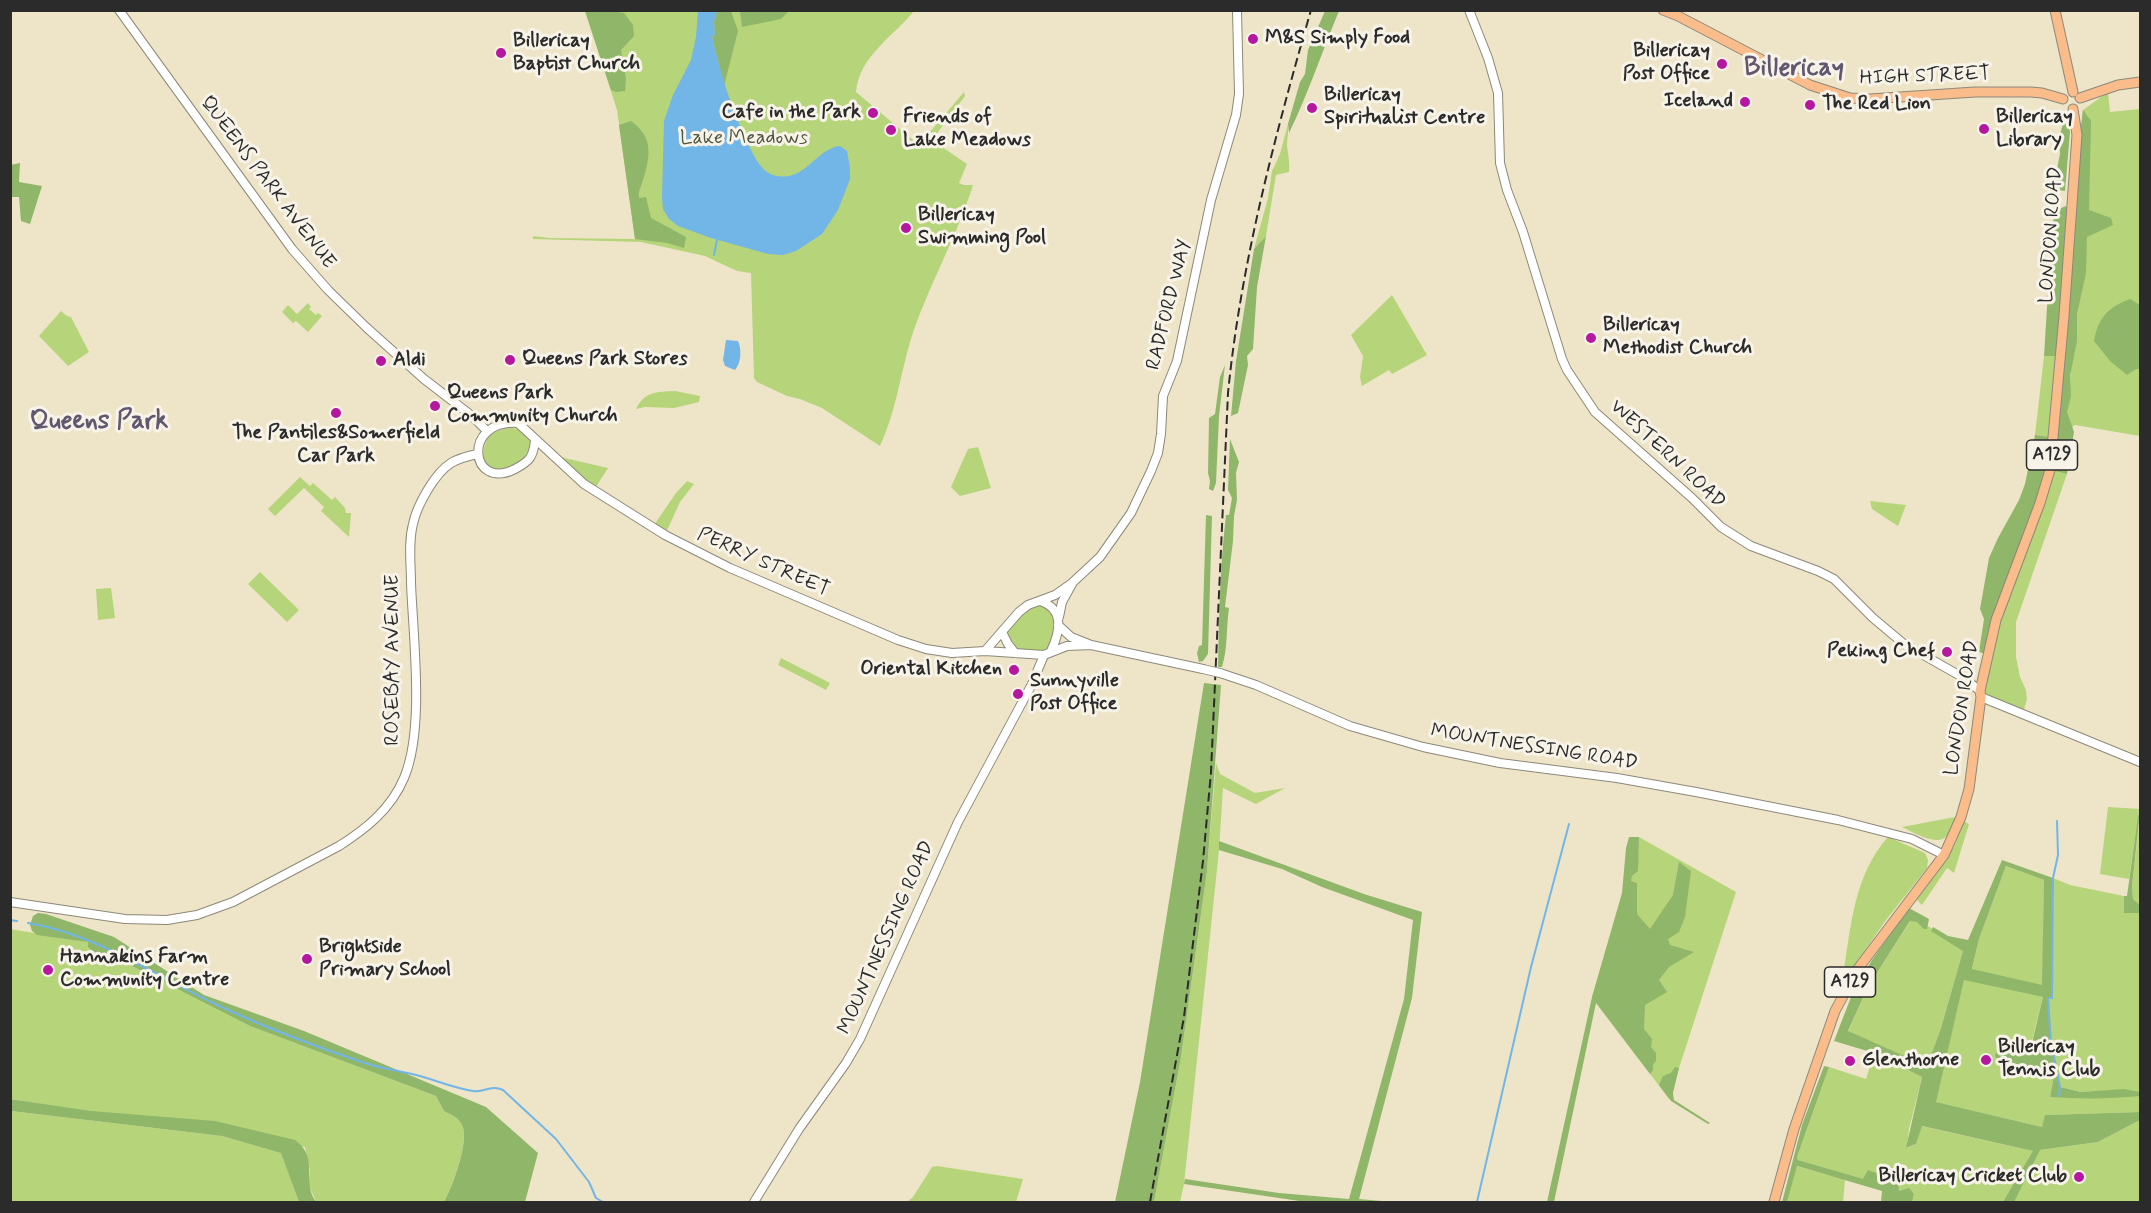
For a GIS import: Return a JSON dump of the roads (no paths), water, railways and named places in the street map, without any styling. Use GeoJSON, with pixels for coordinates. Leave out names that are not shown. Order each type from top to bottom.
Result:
{"type":"FeatureCollection","features":[{"type":"Feature","properties":{"kind":"main road","name":"HIGH STREET"},"geometry":{"type":"LineString","coordinates":[[1663,10],[1810,85],[1850,98],[1870,99],[1975,92],[2031,92],[2063,99]]}},
{"type":"Feature","properties":{"kind":"main road"},"geometry":{"type":"LineString","coordinates":[[2055,10],[2076,95],[2079,104],[2073,109],[2066,106],[2063,99],[2066,94],[2076,95],[2140,82]]}},
{"type":"Feature","properties":{"kind":"main road","name":"LONDON ROAD"},"geometry":{"type":"LineString","coordinates":[[1774,1203],[1794,1129],[1835,1011],[1857,970],[1944,855],[1961,817],[1969,789],[1981,694],[1996,620],[2040,503],[2052,455],[2077,135],[2073,109]]}},
{"type":"Feature","properties":{"kind":"street","name":"QUEENS PARK AVENUE"},"geometry":{"type":"LineString","coordinates":[[119,10],[292,249],[328,290],[367,328],[487,431]]}},
{"type":"Feature","properties":{"kind":"street","name":"RADFORD WAY"},"geometry":{"type":"LineString","coordinates":[[1040,601],[1055,595],[1072,583],[1100,556],[1131,513],[1158,453],[1163,396],[1177,361],[1211,200],[1236,115],[1239,94],[1237,10]]}},
{"type":"Feature","properties":{"kind":"street","name":"WESTERN ROAD"},"geometry":{"type":"LineString","coordinates":[[1469,10],[1488,57],[1498,93],[1500,163],[1507,190],[1523,232],[1562,359],[1595,412],[1692,498],[1721,527],[1751,546],[1834,579],[1873,618],[1904,644],[1964,678],[1981,694],[2140,762]]}},
{"type":"Feature","properties":{"kind":"street"},"geometry":{"type":"LineString","coordinates":[[507,423],[518,423],[535,441],[533,455],[524,464],[503,474],[488,470],[482,465],[477,454],[479,442],[487,431],[507,423]]}},
{"type":"Feature","properties":{"kind":"street","name":"PERRY STREET"},"geometry":{"type":"LineString","coordinates":[[535,441],[584,484],[636,518],[730,568],[914,645],[952,653],[985,651],[1015,653]]}},
{"type":"Feature","properties":{"kind":"street"},"geometry":{"type":"LineString","coordinates":[[533,455],[548,453]]}},
{"type":"Feature","properties":{"kind":"street","name":"ROSEBAY AVENUE"},"geometry":{"type":"LineString","coordinates":[[10,902],[125,919],[167,920],[197,915],[233,902],[278,879],[339,846],[375,820],[399,790],[409,767],[414,741],[414,647],[410,553],[413,522],[431,484],[450,463],[477,454]]}},
{"type":"Feature","properties":{"kind":"street","name":"RADFORD WAY"},"geometry":{"type":"LineString","coordinates":[[1058,622],[1062,602],[1072,583]]}},
{"type":"Feature","properties":{"kind":"street"},"geometry":{"type":"LineString","coordinates":[[985,651],[1012,619],[1028,605],[1040,601]]}},
{"type":"Feature","properties":{"kind":"street","name":"MOUNTNESSING ROAD"},"geometry":{"type":"LineString","coordinates":[[754,1203],[799,1129],[846,1063],[860,1039],[958,822],[1056,640],[1058,622],[1055,610],[1049,604],[1040,601]]}},
{"type":"Feature","properties":{"kind":"street","name":"MOUNTNESSING ROAD"},"geometry":{"type":"LineString","coordinates":[[1058,622],[1071,638],[1091,645],[1220,673],[1256,685],[1350,726],[1423,747],[1500,764],[1617,778],[1838,820],[1912,839],[1944,855]]}},
{"type":"Feature","properties":{"kind":"street"},"geometry":{"type":"LineString","coordinates":[[1002,632],[1015,653]]}},
{"type":"Feature","properties":{"kind":"street","name":"MOUNTNESSING ROAD"},"geometry":{"type":"LineString","coordinates":[[1015,653],[1048,653],[1067,646],[1091,645]]}},
{"type":"Feature","properties":{"kind":"street"},"geometry":{"type":"LineString","coordinates":[[1027,654],[1034,667],[1035,678]]}},
{"type":"Feature","properties":{"kind":"water"},"geometry":{"type":"Polygon","coordinates":[[[698,11],[717,11],[714,22],[715,35],[712,36],[722,75],[745,137],[763,169],[775,176],[789,176],[803,170],[826,151],[840,146],[847,151],[850,179],[838,210],[822,234],[796,251],[783,255],[768,254],[711,238],[678,226],[669,219],[663,209],[664,121],[673,95],[691,60],[698,11]]]}},
{"type":"Feature","properties":{"kind":"water"},"geometry":{"type":"Polygon","coordinates":[[[726,340],[738,341],[740,360],[735,370],[725,366],[723,360],[726,340]]]}},
{"type":"Feature","properties":{"kind":"waterway"},"geometry":{"type":"LineString","coordinates":[[714,255],[717,240]]}},
{"type":"Feature","properties":{"kind":"waterway"},"geometry":{"type":"LineString","coordinates":[[2057,821],[2058,855],[2053,878],[2052,998],[2048,998],[2051,1043],[2060,1087],[2059,1096]]}},
{"type":"Feature","properties":{"kind":"waterway"},"geometry":{"type":"LineString","coordinates":[[1477,1202],[1531,967],[1569,824]]}},
{"type":"Feature","properties":{"kind":"waterway"},"geometry":{"type":"LineString","coordinates":[[10,920],[17,921]]}},
{"type":"Feature","properties":{"kind":"waterway"},"geometry":{"type":"LineString","coordinates":[[28,923],[74,935],[96,944],[241,1016],[339,1054],[466,1090],[495,1088],[503,1090],[556,1139],[589,1182],[596,1198],[603,1202]]}},
{"type":"Feature","properties":{"kind":"railway"},"geometry":{"type":"LineString","coordinates":[[1150,1202],[1184,1017],[1203,861],[1211,772],[1228,393],[1234,344],[1250,247],[1311,10]]}},
{"type":"Feature","properties":{"kind":"place","name":"M&S Simply Food"},"geometry":{"type":"Point","coordinates":[1253,39]}},
{"type":"Feature","properties":{"kind":"place","name":"Billericay Baptist Church"},"geometry":{"type":"Point","coordinates":[501,53]}},
{"type":"Feature","properties":{"kind":"place","name":"Billericay Post Office"},"geometry":{"type":"Point","coordinates":[1722,64]}},
{"type":"Feature","properties":{"kind":"place","name":"Iceland"},"geometry":{"type":"Point","coordinates":[1745,102]}},
{"type":"Feature","properties":{"kind":"place","name":"The Red Lion"},"geometry":{"type":"Point","coordinates":[1810,105]}},
{"type":"Feature","properties":{"kind":"place","name":"Billericay Spiritualist Centre"},"geometry":{"type":"Point","coordinates":[1312,108]}},
{"type":"Feature","properties":{"kind":"place","name":"Cafe in the Park"},"geometry":{"type":"Point","coordinates":[873,113]}},
{"type":"Feature","properties":{"kind":"place","name":"Billericay Library"},"geometry":{"type":"Point","coordinates":[1984,129]}},
{"type":"Feature","properties":{"kind":"place","name":"Friends of Lake Meadows"},"geometry":{"type":"Point","coordinates":[891,130]}},
{"type":"Feature","properties":{"kind":"place","name":"Billericay Swimming Pool"},"geometry":{"type":"Point","coordinates":[906,228]}},
{"type":"Feature","properties":{"kind":"place","name":"Billericay Methodist Church"},"geometry":{"type":"Point","coordinates":[1591,338]}},
{"type":"Feature","properties":{"kind":"place","name":"Queens Park Stores"},"geometry":{"type":"Point","coordinates":[510,360]}},
{"type":"Feature","properties":{"kind":"place","name":"Aldi"},"geometry":{"type":"Point","coordinates":[381,361]}},
{"type":"Feature","properties":{"kind":"place","name":"Queens Park Community Church"},"geometry":{"type":"Point","coordinates":[435,406]}},
{"type":"Feature","properties":{"kind":"place","name":"The Pantiles&Somerfield Car Park"},"geometry":{"type":"Point","coordinates":[336,413]}},
{"type":"Feature","properties":{"kind":"place","name":"Peking Chef"},"geometry":{"type":"Point","coordinates":[1947,652]}},
{"type":"Feature","properties":{"kind":"place","name":"Oriental Kitchen"},"geometry":{"type":"Point","coordinates":[1014,670]}},
{"type":"Feature","properties":{"kind":"place","name":"Sunnyville Post Office"},"geometry":{"type":"Point","coordinates":[1018,694]}},
{"type":"Feature","properties":{"kind":"place","name":"Brightside Primary School"},"geometry":{"type":"Point","coordinates":[307,959]}},
{"type":"Feature","properties":{"kind":"place","name":"Hannakins Farm Community Centre"},"geometry":{"type":"Point","coordinates":[48,970]}},
{"type":"Feature","properties":{"kind":"place","name":"Billericay Tennis Club"},"geometry":{"type":"Point","coordinates":[1986,1060]}},
{"type":"Feature","properties":{"kind":"place","name":"Glenthorne"},"geometry":{"type":"Point","coordinates":[1850,1061]}},
{"type":"Feature","properties":{"kind":"place","name":"Billericay Cricket Club"},"geometry":{"type":"Point","coordinates":[2079,1177]}},
{"type":"Feature","properties":{"kind":"district","name":"Billericay"},"geometry":{"type":"Point","coordinates":[1794,70]}},
{"type":"Feature","properties":{"kind":"district","name":"Queens Park"},"geometry":{"type":"Point","coordinates":[99,423]}},
{"type":"Feature","properties":{"kind":"park label","name":"Lake Meadows"},"geometry":{"type":"Point","coordinates":[744,139]}}]}
